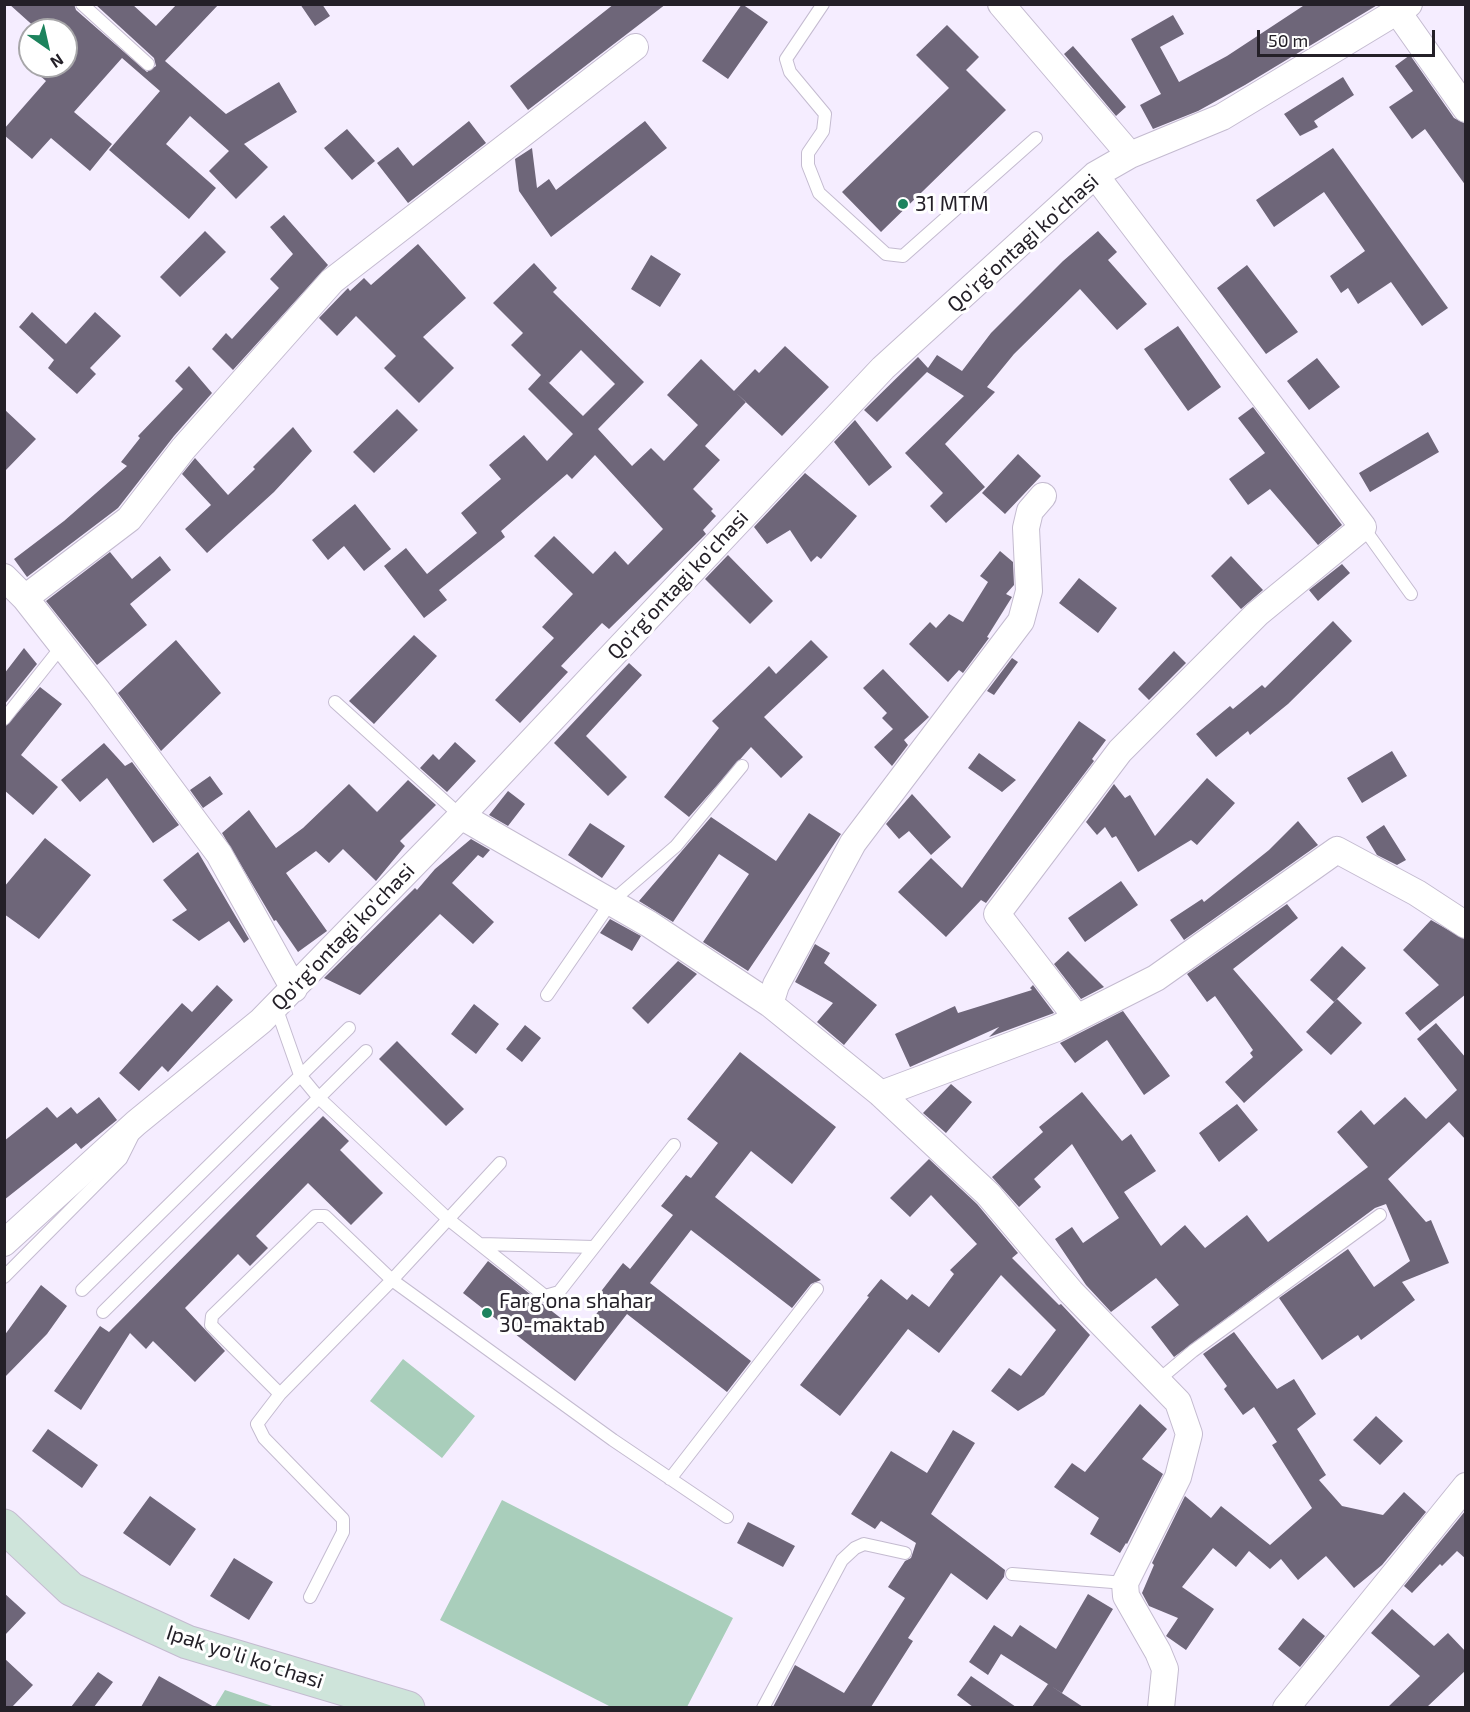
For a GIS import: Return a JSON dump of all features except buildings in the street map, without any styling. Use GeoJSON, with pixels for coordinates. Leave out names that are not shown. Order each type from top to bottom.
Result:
{"type":"FeatureCollection","features":[{"type":"Feature","properties":{"kind":"main road","name":"Ipak yo'li ko'chasi"},"geometry":{"type":"LineString","coordinates":[[4,1526],[71,1589],[187,1642],[408,1707]]}},
{"type":"Feature","properties":{"kind":"street"},"geometry":{"type":"LineString","coordinates":[[1001,4],[1130,155]]}},
{"type":"Feature","properties":{"kind":"street"},"geometry":{"type":"LineString","coordinates":[[1403,8],[1466,110]]}},
{"type":"Feature","properties":{"kind":"street","name":"Qo'rg'ontagi ko'chasi"},"geometry":{"type":"LineString","coordinates":[[4,1243],[136,1123],[276,1007],[461,816],[883,368],[1095,175],[1130,155],[1221,117],[1403,8]]}},
{"type":"Feature","properties":{"kind":"street"},"geometry":{"type":"LineString","coordinates":[[25,598],[129,519],[183,449],[332,281],[635,47]]}},
{"type":"Feature","properties":{"kind":"street"},"geometry":{"type":"LineString","coordinates":[[1077,1018],[997,914],[1120,751],[1257,614],[1363,527],[1095,175]]}},
{"type":"Feature","properties":{"kind":"street"},"geometry":{"type":"LineString","coordinates":[[770,1004],[776,985],[853,843],[1021,621],[1029,591],[1026,528],[1030,511],[1043,496]]}},
{"type":"Feature","properties":{"kind":"street"},"geometry":{"type":"LineString","coordinates":[[4,577],[25,598],[219,854],[294,989]]}},
{"type":"Feature","properties":{"kind":"street"},"geometry":{"type":"LineString","coordinates":[[461,816],[611,902],[770,1004],[881,1094],[988,1194],[1071,1292],[1156,1382],[1178,1402],[1189,1434],[1178,1477],[1125,1583],[1126,1596],[1165,1669],[1161,1707]]}},
{"type":"Feature","properties":{"kind":"street"},"geometry":{"type":"LineString","coordinates":[[881,1094],[1057,1028],[1156,978],[1337,850],[1417,893],[1466,925]]}},
{"type":"Feature","properties":{"kind":"street"},"geometry":{"type":"LineString","coordinates":[[1286,1707],[1466,1486]]}},
{"type":"Feature","properties":{"kind":"lane"},"geometry":{"type":"LineString","coordinates":[[82,4],[148,64]]}},
{"type":"Feature","properties":{"kind":"lane"},"geometry":{"type":"LineString","coordinates":[[823,4],[786,59],[790,72],[825,114],[823,131],[808,153],[808,165],[819,193],[886,254],[903,256],[1036,138]]}},
{"type":"Feature","properties":{"kind":"lane"},"geometry":{"type":"LineString","coordinates":[[1363,527],[1411,594]]}},
{"type":"Feature","properties":{"kind":"lane"},"geometry":{"type":"LineString","coordinates":[[4,719],[62,646]]}},
{"type":"Feature","properties":{"kind":"lane"},"geometry":{"type":"LineString","coordinates":[[335,702],[461,816]]}},
{"type":"Feature","properties":{"kind":"lane"},"geometry":{"type":"LineString","coordinates":[[547,995],[611,902],[676,846],[742,766]]}},
{"type":"Feature","properties":{"kind":"lane"},"geometry":{"type":"LineString","coordinates":[[276,1007],[300,1075],[319,1098],[448,1219],[545,1296],[559,1292],[674,1145]]}},
{"type":"Feature","properties":{"kind":"lane"},"geometry":{"type":"LineString","coordinates":[[82,1290],[349,1028]]}},
{"type":"Feature","properties":{"kind":"lane"},"geometry":{"type":"LineString","coordinates":[[102,1312],[366,1051]]}},
{"type":"Feature","properties":{"kind":"lane"},"geometry":{"type":"LineString","coordinates":[[4,1277],[122,1159],[136,1123]]}},
{"type":"Feature","properties":{"kind":"lane"},"geometry":{"type":"LineString","coordinates":[[310,1597],[343,1532],[343,1519],[264,1438],[257,1424],[280,1394],[392,1280],[500,1163]]}},
{"type":"Feature","properties":{"kind":"lane"},"geometry":{"type":"LineString","coordinates":[[280,1394],[211,1325],[212,1316],[315,1215],[326,1216],[392,1280],[670,1479],[727,1517]]}},
{"type":"Feature","properties":{"kind":"lane"},"geometry":{"type":"LineString","coordinates":[[1156,1382],[1193,1351],[1380,1215]]}},
{"type":"Feature","properties":{"kind":"lane"},"geometry":{"type":"LineString","coordinates":[[481,1244],[594,1247]]}},
{"type":"Feature","properties":{"kind":"lane"},"geometry":{"type":"LineString","coordinates":[[670,1479],[817,1289]]}},
{"type":"Feature","properties":{"kind":"lane"},"geometry":{"type":"LineString","coordinates":[[763,1707],[843,1560],[855,1548],[864,1544],[905,1553]]}},
{"type":"Feature","properties":{"kind":"lane"},"geometry":{"type":"LineString","coordinates":[[1012,1574],[1125,1583]]}},
{"type":"Feature","properties":{"kind":"green space"},"geometry":{"type":"Polygon","coordinates":[[[403,1359],[475,1416],[442,1458],[370,1401],[403,1359]]]}},
{"type":"Feature","properties":{"kind":"green space"},"geometry":{"type":"Polygon","coordinates":[[[502,1500],[733,1618],[687,1707],[611,1707],[440,1620],[502,1500]]]}},
{"type":"Feature","properties":{"kind":"green space"},"geometry":{"type":"Polygon","coordinates":[[[225,1690],[275,1707],[214,1708],[225,1690]]]}},
{"type":"Feature","properties":{"kind":"place","name":"31 MTM"},"geometry":{"type":"Point","coordinates":[903,204]}},
{"type":"Feature","properties":{"kind":"place","name":"Farg'ona shahar 30-maktab"},"geometry":{"type":"Point","coordinates":[487,1313]}}]}
